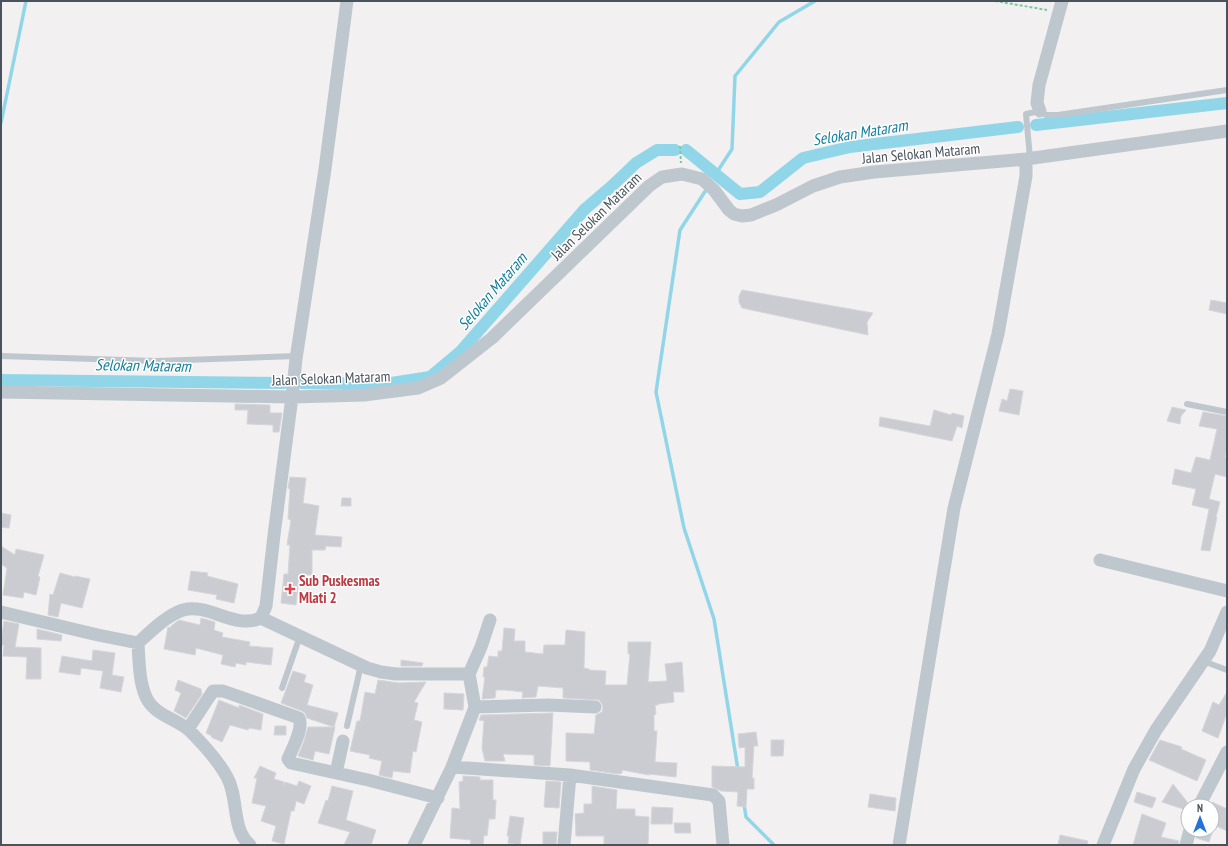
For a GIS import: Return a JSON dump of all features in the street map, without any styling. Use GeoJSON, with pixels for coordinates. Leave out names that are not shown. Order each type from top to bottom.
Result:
{"type":"FeatureCollection","features":[{"type":"Feature","properties":{"kind":"street"},"geometry":{"type":"LineString","coordinates":[[138,643],[162,622],[183,610],[213,612],[233,620],[251,622],[261,618],[266,606],[296,358],[325,169],[347,1]]}},
{"type":"Feature","properties":{"kind":"street"},"geometry":{"type":"LineString","coordinates":[[1040,111],[1037,103],[1039,84],[1061,6]]}},
{"type":"Feature","properties":{"kind":"street","name":"Jalan Selokan Mataram"},"geometry":{"type":"LineString","coordinates":[[1,392],[293,392],[364,395],[418,388],[441,378],[492,338],[648,186],[662,177],[682,174],[702,179],[714,190],[729,210],[734,214],[742,216],[751,215],[776,205],[813,186],[840,177],[874,172],[1028,159],[1227,131]]}},
{"type":"Feature","properties":{"kind":"street"},"geometry":{"type":"LineString","coordinates":[[899,845],[954,508],[998,334],[1028,159]]}},
{"type":"Feature","properties":{"kind":"street"},"geometry":{"type":"LineString","coordinates":[[1100,560],[1227,591]]}},
{"type":"Feature","properties":{"kind":"street"},"geometry":{"type":"LineString","coordinates":[[1,612],[138,643]]}},
{"type":"Feature","properties":{"kind":"street"},"geometry":{"type":"LineString","coordinates":[[1103,845],[1134,769],[1156,730],[1210,651],[1227,612]]}},
{"type":"Feature","properties":{"kind":"street"},"geometry":{"type":"LineString","coordinates":[[261,618],[361,665],[381,672],[396,674],[469,674]]}},
{"type":"Feature","properties":{"kind":"street"},"geometry":{"type":"LineString","coordinates":[[418,844],[452,767],[475,707],[469,674],[482,647],[490,620]]}},
{"type":"Feature","properties":{"kind":"street"},"geometry":{"type":"LineString","coordinates":[[138,643],[139,672],[146,697],[155,710],[188,729],[219,764],[228,778],[232,790],[240,833],[244,840],[250,845]]}},
{"type":"Feature","properties":{"kind":"street"},"geometry":{"type":"LineString","coordinates":[[188,729],[213,691],[223,691],[299,718],[301,722],[300,729],[288,759],[289,762],[294,765],[368,780],[438,798]]}},
{"type":"Feature","properties":{"kind":"street"},"geometry":{"type":"LineString","coordinates":[[475,707],[548,705],[595,708]]}},
{"type":"Feature","properties":{"kind":"street"},"geometry":{"type":"LineString","coordinates":[[336,773],[343,741]]}},
{"type":"Feature","properties":{"kind":"street"},"geometry":{"type":"LineString","coordinates":[[1204,798],[1225,760]]}},
{"type":"Feature","properties":{"kind":"street"},"geometry":{"type":"LineString","coordinates":[[452,767],[570,775],[713,795],[719,801],[723,845]]}},
{"type":"Feature","properties":{"kind":"street"},"geometry":{"type":"LineString","coordinates":[[564,845],[570,775]]}},
{"type":"Feature","properties":{"kind":"lane"},"geometry":{"type":"LineString","coordinates":[[1028,159],[1029,143],[1026,114],[1040,111],[1046,114],[1058,115],[1227,90]]}},
{"type":"Feature","properties":{"kind":"lane"},"geometry":{"type":"LineString","coordinates":[[1,356],[156,361],[296,358]]}},
{"type":"Feature","properties":{"kind":"lane"},"geometry":{"type":"LineString","coordinates":[[1188,404],[1227,412]]}},
{"type":"Feature","properties":{"kind":"lane"},"geometry":{"type":"LineString","coordinates":[[282,688],[300,636]]}},
{"type":"Feature","properties":{"kind":"lane"},"geometry":{"type":"LineString","coordinates":[[1203,661],[1227,670]]}},
{"type":"Feature","properties":{"kind":"lane"},"geometry":{"type":"LineString","coordinates":[[347,726],[361,665]]}},
{"type":"Feature","properties":{"kind":"path"},"geometry":{"type":"LineString","coordinates":[[995,1],[1061,6]]}},
{"type":"Feature","properties":{"kind":"path"},"geometry":{"type":"LineString","coordinates":[[680,146],[681,168]]}},
{"type":"Feature","properties":{"kind":"building"},"geometry":{"type":"Polygon","coordinates":[[[742,290],[873,313],[867,322],[868,335],[742,308],[739,302],[739,296],[742,290]]]}},
{"type":"Feature","properties":{"kind":"building"},"geometry":{"type":"Polygon","coordinates":[[[1211,300],[1227,303],[1227,314],[1209,310],[1211,300]]]}},
{"type":"Feature","properties":{"kind":"building"},"geometry":{"type":"Polygon","coordinates":[[[1010,389],[1023,391],[1019,415],[999,411],[1002,399],[1007,401],[1010,389]]]}},
{"type":"Feature","properties":{"kind":"building"},"geometry":{"type":"Polygon","coordinates":[[[235,404],[270,405],[270,413],[282,413],[279,432],[273,432],[273,425],[247,424],[248,410],[235,410],[235,404]]]}},
{"type":"Feature","properties":{"kind":"building"},"geometry":{"type":"Polygon","coordinates":[[[1172,407],[1186,410],[1181,416],[1180,424],[1167,421],[1172,407]]]}},
{"type":"Feature","properties":{"kind":"building"},"geometry":{"type":"Polygon","coordinates":[[[934,410],[951,415],[952,413],[964,416],[962,428],[957,426],[952,441],[879,426],[880,417],[930,426],[934,410]]]}},
{"type":"Feature","properties":{"kind":"building"},"geometry":{"type":"Polygon","coordinates":[[[1203,412],[1227,416],[1227,449],[1225,457],[1227,458],[1227,477],[1215,474],[1209,499],[1220,502],[1210,551],[1201,550],[1209,509],[1192,505],[1196,489],[1172,484],[1175,469],[1191,473],[1196,457],[1210,460],[1217,429],[1199,426],[1203,412]]]}},
{"type":"Feature","properties":{"kind":"building"},"geometry":{"type":"Polygon","coordinates":[[[290,477],[306,478],[303,503],[319,506],[315,535],[342,537],[341,547],[326,546],[325,550],[312,550],[312,575],[299,575],[296,605],[281,603],[284,574],[288,574],[290,545],[287,545],[291,520],[288,519],[290,489],[288,488],[290,477]]]}},
{"type":"Feature","properties":{"kind":"building"},"geometry":{"type":"Polygon","coordinates":[[[342,498],[351,498],[351,506],[341,506],[342,498]]]}},
{"type":"Feature","properties":{"kind":"building"},"geometry":{"type":"Polygon","coordinates":[[[1,513],[11,515],[9,528],[1,527],[1,513]]]}},
{"type":"Feature","properties":{"kind":"building"},"geometry":{"type":"Polygon","coordinates":[[[1,546],[15,555],[16,549],[44,555],[38,576],[40,577],[36,595],[24,592],[23,598],[3,595],[7,568],[1,564],[1,546]]]}},
{"type":"Feature","properties":{"kind":"building"},"geometry":{"type":"Polygon","coordinates":[[[191,571],[208,573],[207,576],[238,584],[234,603],[216,599],[217,595],[188,590],[191,571]]]}},
{"type":"Feature","properties":{"kind":"building"},"geometry":{"type":"Polygon","coordinates":[[[60,573],[90,579],[82,608],[61,603],[58,617],[48,615],[50,594],[53,595],[60,573]]]}},
{"type":"Feature","properties":{"kind":"building"},"geometry":{"type":"Polygon","coordinates":[[[201,618],[215,622],[214,630],[223,633],[222,637],[250,642],[249,646],[273,648],[271,665],[246,662],[246,665],[236,663],[235,667],[221,664],[223,655],[196,648],[195,655],[164,649],[168,627],[170,628],[179,620],[200,625],[201,618]]]}},
{"type":"Feature","properties":{"kind":"building"},"geometry":{"type":"Polygon","coordinates":[[[4,621],[19,624],[15,647],[41,648],[41,679],[26,679],[27,657],[3,656],[4,645],[1,645],[1,642],[4,621]]]}},
{"type":"Feature","properties":{"kind":"building"},"geometry":{"type":"Polygon","coordinates":[[[504,628],[515,629],[514,641],[525,641],[525,652],[543,654],[544,645],[565,645],[566,630],[585,632],[584,668],[589,670],[606,671],[605,685],[627,685],[630,654],[628,654],[628,642],[651,642],[648,682],[667,681],[665,664],[682,662],[684,692],[673,692],[674,702],[655,705],[656,714],[654,715],[654,731],[657,731],[655,762],[677,763],[676,777],[649,775],[622,770],[622,773],[618,774],[590,770],[590,762],[566,761],[566,733],[594,734],[596,715],[602,712],[603,708],[599,700],[563,698],[563,688],[538,686],[536,697],[522,698],[523,692],[496,690],[495,698],[482,699],[485,677],[483,677],[484,667],[487,667],[489,656],[498,657],[498,651],[502,651],[504,628]]]}},
{"type":"Feature","properties":{"kind":"building"},"geometry":{"type":"Polygon","coordinates":[[[37,629],[62,635],[61,641],[37,639],[37,629]]]}},
{"type":"Feature","properties":{"kind":"building"},"geometry":{"type":"Polygon","coordinates":[[[93,650],[115,653],[112,675],[124,677],[121,692],[100,688],[103,671],[81,668],[80,675],[59,672],[62,656],[92,661],[93,650]]]}},
{"type":"Feature","properties":{"kind":"building"},"geometry":{"type":"Polygon","coordinates":[[[401,660],[423,663],[422,666],[401,666],[401,660]]]}},
{"type":"Feature","properties":{"kind":"building"},"geometry":{"type":"Polygon","coordinates":[[[293,671],[306,675],[304,682],[313,685],[307,705],[338,713],[334,727],[307,718],[305,713],[302,711],[281,703],[293,671]]]}},
{"type":"Feature","properties":{"kind":"building"},"geometry":{"type":"Polygon","coordinates":[[[178,680],[201,689],[202,694],[186,718],[174,711],[181,693],[175,690],[178,680]]]}},
{"type":"Feature","properties":{"kind":"building"},"geometry":{"type":"Polygon","coordinates":[[[378,680],[399,683],[426,682],[414,702],[418,703],[414,720],[422,722],[416,752],[413,751],[410,773],[393,771],[392,778],[379,775],[382,761],[369,758],[370,755],[350,751],[357,721],[360,721],[365,692],[375,694],[378,680]]]}},
{"type":"Feature","properties":{"kind":"building"},"geometry":{"type":"Polygon","coordinates":[[[1227,692],[1227,713],[1218,738],[1202,731],[1213,702],[1219,705],[1227,692]]]}},
{"type":"Feature","properties":{"kind":"building"},"geometry":{"type":"Polygon","coordinates":[[[444,693],[464,694],[463,710],[444,709],[444,693]]]}},
{"type":"Feature","properties":{"kind":"building"},"geometry":{"type":"Polygon","coordinates":[[[219,700],[239,708],[239,705],[263,714],[261,730],[249,728],[248,730],[230,725],[222,742],[211,737],[212,736],[206,733],[219,700]]]}},
{"type":"Feature","properties":{"kind":"building"},"geometry":{"type":"Polygon","coordinates":[[[553,713],[550,766],[534,765],[534,755],[503,754],[505,761],[485,761],[482,748],[484,721],[479,720],[481,715],[553,713]]]}},
{"type":"Feature","properties":{"kind":"building"},"geometry":{"type":"Polygon","coordinates":[[[275,726],[286,726],[286,735],[274,735],[275,726]]]}},
{"type":"Feature","properties":{"kind":"building"},"geometry":{"type":"Polygon","coordinates":[[[308,727],[335,727],[329,754],[315,751],[313,760],[298,756],[308,727]]]}},
{"type":"Feature","properties":{"kind":"building"},"geometry":{"type":"Polygon","coordinates":[[[756,732],[758,746],[754,746],[752,778],[754,778],[754,789],[747,789],[746,807],[737,806],[738,792],[721,791],[712,787],[712,766],[745,767],[745,747],[739,748],[738,734],[756,732]]]}},
{"type":"Feature","properties":{"kind":"building"},"geometry":{"type":"Polygon","coordinates":[[[771,740],[784,740],[783,756],[771,756],[771,740]]]}},
{"type":"Feature","properties":{"kind":"building"},"geometry":{"type":"Polygon","coordinates":[[[1160,740],[1182,747],[1181,749],[1206,760],[1197,781],[1149,760],[1160,740]]]}},
{"type":"Feature","properties":{"kind":"building"},"geometry":{"type":"Polygon","coordinates":[[[260,766],[276,773],[274,779],[284,782],[284,785],[285,782],[297,786],[299,781],[311,786],[304,804],[296,801],[294,811],[291,811],[284,844],[272,841],[276,826],[261,821],[266,806],[252,803],[257,778],[254,778],[260,766]]]}},
{"type":"Feature","properties":{"kind":"building"},"geometry":{"type":"Polygon","coordinates":[[[463,776],[480,777],[480,780],[493,780],[493,800],[496,800],[495,819],[489,819],[487,836],[484,835],[483,845],[470,845],[471,840],[450,838],[452,808],[460,809],[459,782],[463,781],[463,776]]]}},
{"type":"Feature","properties":{"kind":"building"},"geometry":{"type":"Polygon","coordinates":[[[546,781],[561,782],[559,808],[544,807],[546,781]]]}},
{"type":"Feature","properties":{"kind":"building"},"geometry":{"type":"Polygon","coordinates":[[[1173,784],[1184,798],[1180,798],[1180,808],[1162,802],[1173,784]]]}},
{"type":"Feature","properties":{"kind":"building"},"geometry":{"type":"Polygon","coordinates":[[[332,786],[353,791],[346,820],[376,830],[371,845],[344,845],[350,832],[318,823],[326,800],[328,801],[332,786]]]}},
{"type":"Feature","properties":{"kind":"building"},"geometry":{"type":"Polygon","coordinates":[[[592,786],[617,790],[616,809],[635,809],[635,816],[649,817],[648,845],[604,845],[604,836],[576,836],[575,814],[584,813],[584,804],[592,804],[592,786]]]}},
{"type":"Feature","properties":{"kind":"building"},"geometry":{"type":"Polygon","coordinates":[[[1137,792],[1156,798],[1152,808],[1134,802],[1137,792]]]}},
{"type":"Feature","properties":{"kind":"building"},"geometry":{"type":"Polygon","coordinates":[[[870,794],[896,798],[895,811],[868,807],[870,794]]]}},
{"type":"Feature","properties":{"kind":"building"},"geometry":{"type":"Polygon","coordinates":[[[1220,806],[1227,809],[1227,831],[1220,828],[1220,806]]]}},
{"type":"Feature","properties":{"kind":"building"},"geometry":{"type":"Polygon","coordinates":[[[652,807],[673,808],[672,824],[651,824],[652,807]]]}},
{"type":"Feature","properties":{"kind":"building"},"geometry":{"type":"Polygon","coordinates":[[[1142,814],[1166,823],[1161,837],[1179,841],[1178,845],[1133,845],[1142,814]]]}},
{"type":"Feature","properties":{"kind":"building"},"geometry":{"type":"Polygon","coordinates":[[[510,816],[524,818],[520,845],[508,843],[509,836],[507,836],[510,816]]]}},
{"type":"Feature","properties":{"kind":"building"},"geometry":{"type":"Polygon","coordinates":[[[674,823],[690,823],[691,833],[675,833],[674,823]]]}},
{"type":"Feature","properties":{"kind":"building"},"geometry":{"type":"Polygon","coordinates":[[[543,832],[557,832],[556,845],[543,845],[543,832]]]}},
{"type":"Feature","properties":{"kind":"building"},"geometry":{"type":"Polygon","coordinates":[[[1060,835],[1088,841],[1087,845],[1058,845],[1060,835]]]}},
{"type":"Feature","properties":{"kind":"building"},"geometry":{"type":"Polygon","coordinates":[[[1196,838],[1210,838],[1209,842],[1196,838]]]}},
{"type":"Feature","properties":{"kind":"waterway"},"geometry":{"type":"LineString","coordinates":[[1,123],[26,1]]}},
{"type":"Feature","properties":{"kind":"waterway"},"geometry":{"type":"LineString","coordinates":[[719,169],[732,149],[735,76],[779,22],[815,1]]}},
{"type":"Feature","properties":{"kind":"waterway","name":"Selokan Mataram"},"geometry":{"type":"LineString","coordinates":[[1036,125],[1227,103]]}},
{"type":"Feature","properties":{"kind":"waterway","name":"Selokan Mataram"},"geometry":{"type":"LineString","coordinates":[[686,150],[740,194],[760,192],[803,158],[850,147],[1018,127]]}},
{"type":"Feature","properties":{"kind":"waterway","name":"Selokan Mataram"},"geometry":{"type":"LineString","coordinates":[[302,383],[385,384],[430,377],[461,351],[585,209],[636,163],[657,150],[675,150]]}},
{"type":"Feature","properties":{"kind":"waterway"},"geometry":{"type":"LineString","coordinates":[[706,190],[680,230],[656,392],[684,528],[714,619],[738,770]]}},
{"type":"Feature","properties":{"kind":"waterway","name":"Selokan Mataram"},"geometry":{"type":"LineString","coordinates":[[1,380],[284,383]]}},
{"type":"Feature","properties":{"kind":"waterway"},"geometry":{"type":"LineString","coordinates":[[744,804],[746,817],[774,845]]}},
{"type":"Feature","properties":{"kind":"place","name":"Sub Puskesmas Mlati 2"},"geometry":{"type":"Point","coordinates":[290,589]}}]}
